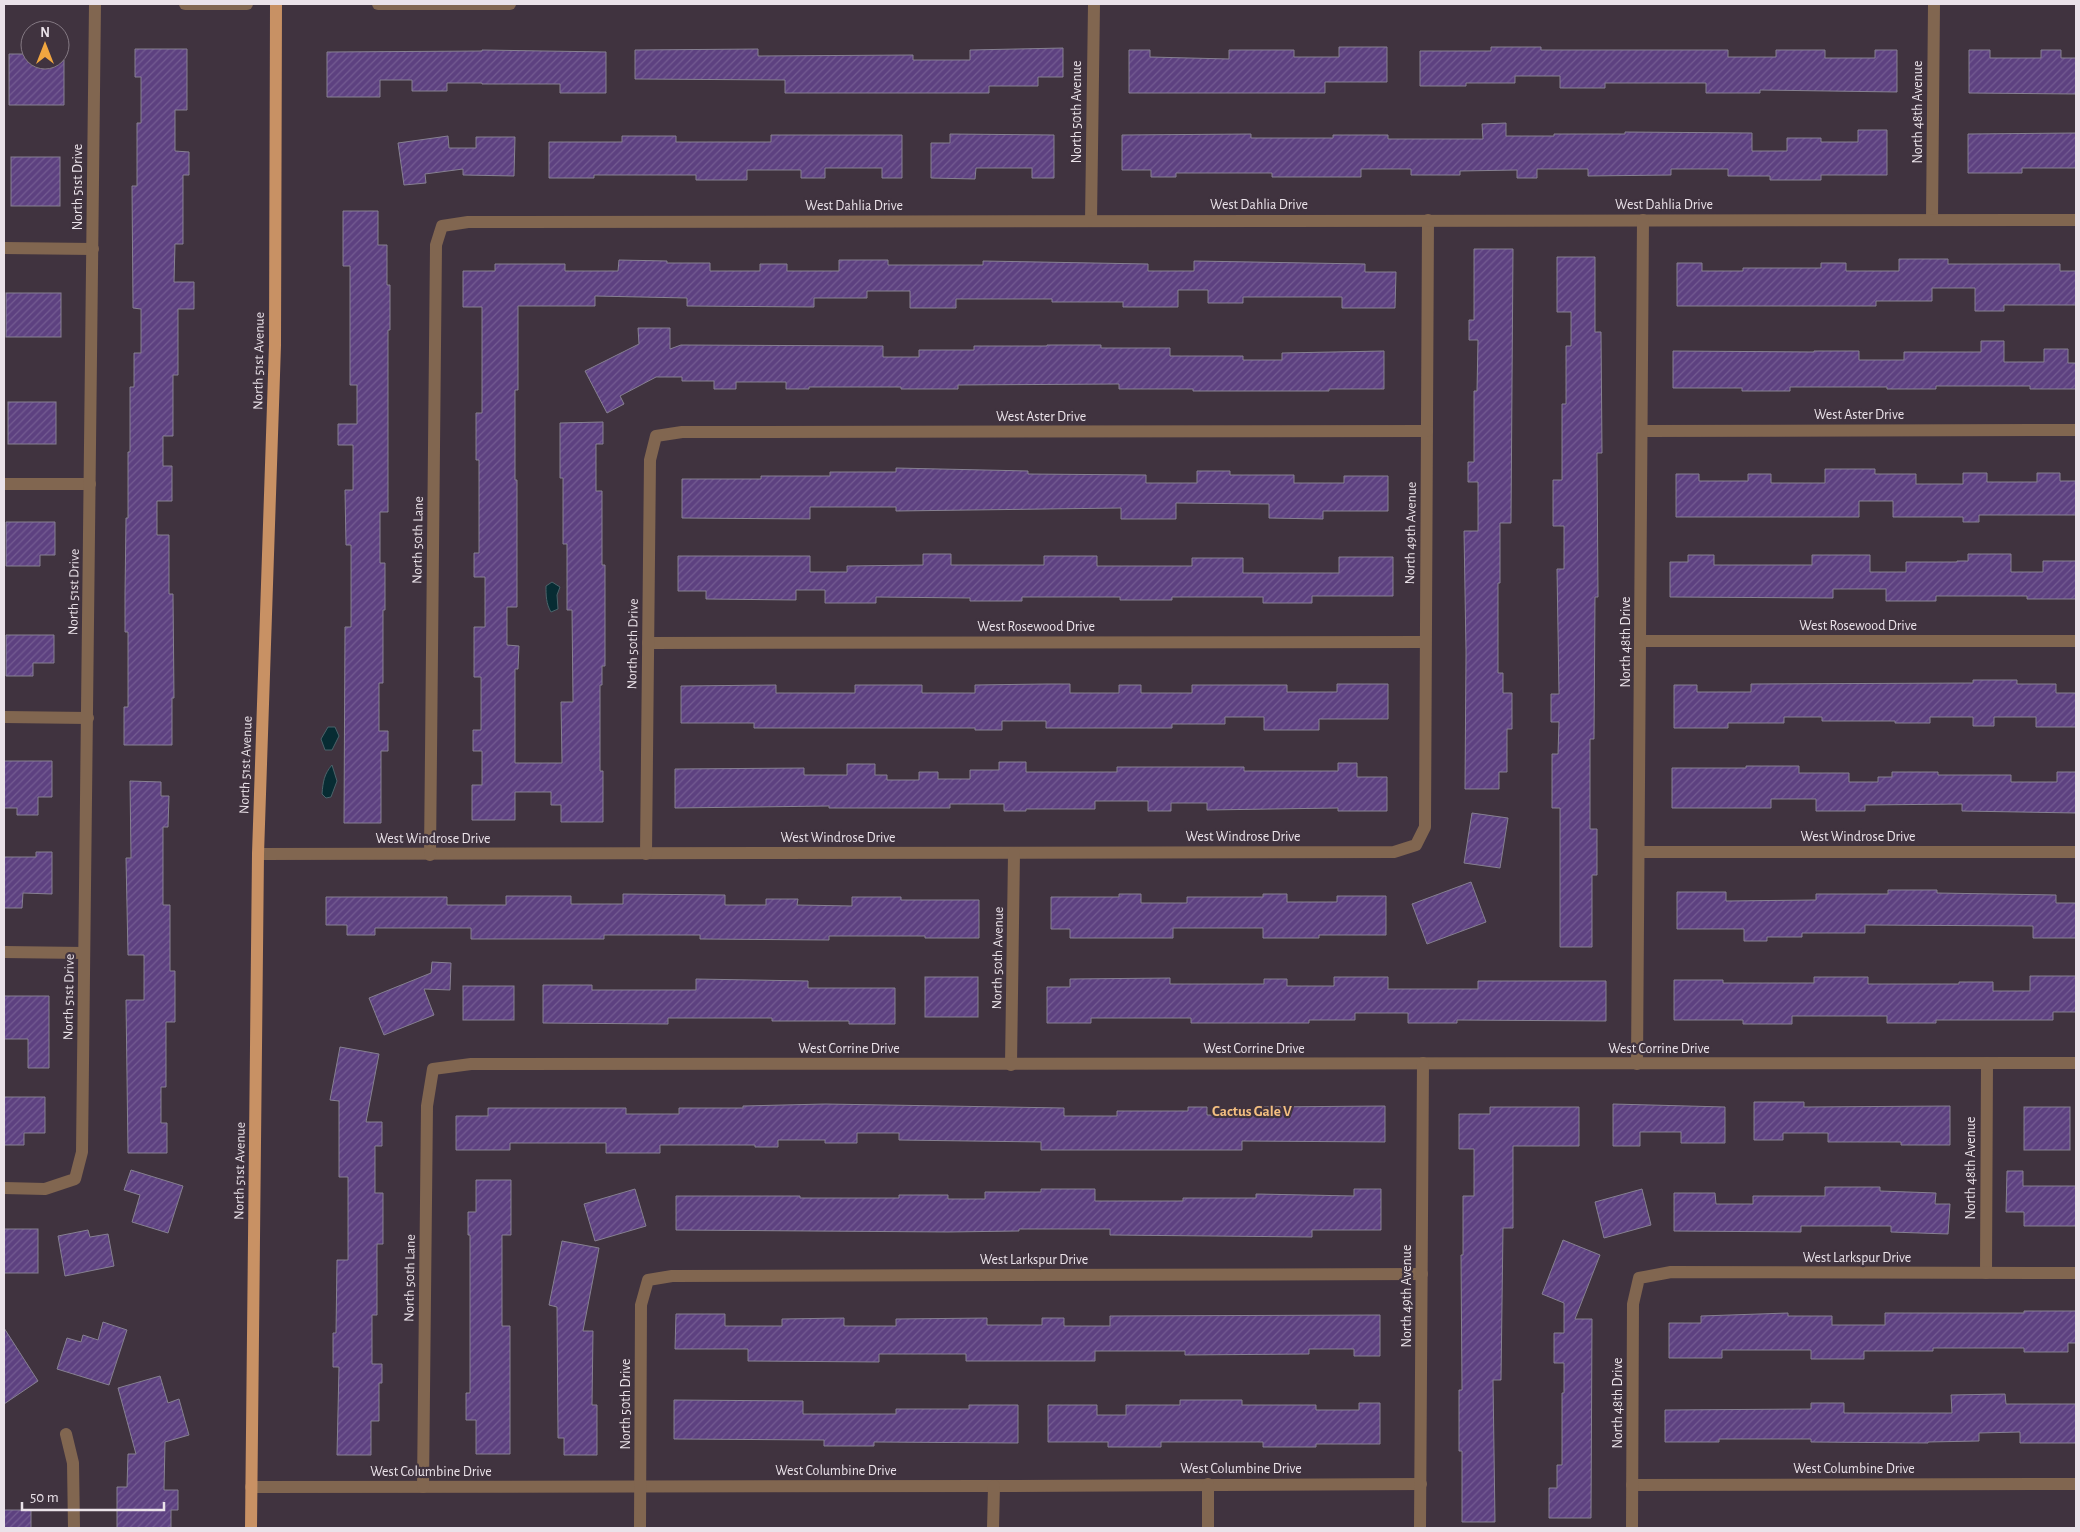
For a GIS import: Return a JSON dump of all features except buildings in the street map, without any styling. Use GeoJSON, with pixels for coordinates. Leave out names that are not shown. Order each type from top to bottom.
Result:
{"type":"FeatureCollection","features":[{"type":"Feature","properties":{"kind":"main road","name":"North 51st Avenue"},"geometry":{"type":"LineString","coordinates":[[251,1528],[258,854],[275,354],[276,4]]}},
{"type":"Feature","properties":{"kind":"street","name":"North 51st Drive"},"geometry":{"type":"LineString","coordinates":[[4,1188],[45,1188],[75,1179],[82,1152],[95,4]]}},
{"type":"Feature","properties":{"kind":"street"},"geometry":{"type":"LineString","coordinates":[[185,4],[247,4]]}},
{"type":"Feature","properties":{"kind":"street"},"geometry":{"type":"LineString","coordinates":[[378,4],[510,4]]}},
{"type":"Feature","properties":{"kind":"street","name":"North 50th Avenue"},"geometry":{"type":"LineString","coordinates":[[1091,221],[1094,4]]}},
{"type":"Feature","properties":{"kind":"street","name":"North 48th Avenue"},"geometry":{"type":"LineString","coordinates":[[1932,220],[1934,4]]}},
{"type":"Feature","properties":{"kind":"street","name":"North 49th Avenue"},"geometry":{"type":"LineString","coordinates":[[1416,846],[1424,827],[1428,220]]}},
{"type":"Feature","properties":{"kind":"street","name":"North 48th Drive"},"geometry":{"type":"LineString","coordinates":[[1636,1064],[1643,430],[1643,220]]}},
{"type":"Feature","properties":{"kind":"street","name":"West Dahlia Drive"},"geometry":{"type":"LineString","coordinates":[[442,226],[468,222],[2076,220]]}},
{"type":"Feature","properties":{"kind":"street","name":"North 50th Lane"},"geometry":{"type":"LineString","coordinates":[[430,855],[436,245],[442,226]]}},
{"type":"Feature","properties":{"kind":"street"},"geometry":{"type":"LineString","coordinates":[[4,248],[93,249]]}},
{"type":"Feature","properties":{"kind":"street","name":"West Aster Drive"},"geometry":{"type":"LineString","coordinates":[[1643,430],[2076,430]]}},
{"type":"Feature","properties":{"kind":"street","name":"West Aster Drive"},"geometry":{"type":"LineString","coordinates":[[656,436],[692,432],[1427,431]]}},
{"type":"Feature","properties":{"kind":"street","name":"North 50th Drive"},"geometry":{"type":"LineString","coordinates":[[646,854],[650,460],[656,436]]}},
{"type":"Feature","properties":{"kind":"street"},"geometry":{"type":"LineString","coordinates":[[4,484],[90,484]]}},
{"type":"Feature","properties":{"kind":"street","name":"West Rosewood Drive"},"geometry":{"type":"LineString","coordinates":[[1640,640],[2076,640]]}},
{"type":"Feature","properties":{"kind":"street","name":"West Rosewood Drive"},"geometry":{"type":"LineString","coordinates":[[648,643],[1424,642]]}},
{"type":"Feature","properties":{"kind":"street"},"geometry":{"type":"LineString","coordinates":[[4,717],[88,718]]}},
{"type":"Feature","properties":{"kind":"street","name":"West Windrose Drive"},"geometry":{"type":"LineString","coordinates":[[258,854],[1394,852],[1416,846]]}},
{"type":"Feature","properties":{"kind":"street","name":"West Windrose Drive"},"geometry":{"type":"LineString","coordinates":[[1639,852],[2076,852]]}},
{"type":"Feature","properties":{"kind":"street","name":"North 50th Avenue"},"geometry":{"type":"LineString","coordinates":[[1012,1065],[1014,853]]}},
{"type":"Feature","properties":{"kind":"street"},"geometry":{"type":"LineString","coordinates":[[4,952],[84,953]]}},
{"type":"Feature","properties":{"kind":"street","name":"North 49th Avenue"},"geometry":{"type":"LineString","coordinates":[[1420,1528],[1423,1063]]}},
{"type":"Feature","properties":{"kind":"street","name":"North 48th Avenue"},"geometry":{"type":"LineString","coordinates":[[1986,1273],[1987,1063]]}},
{"type":"Feature","properties":{"kind":"street","name":"West Corrine Drive"},"geometry":{"type":"LineString","coordinates":[[433,1069],[471,1064],[2076,1063]]}},
{"type":"Feature","properties":{"kind":"street","name":"North 50th Lane"},"geometry":{"type":"LineString","coordinates":[[423,1487],[427,1106],[433,1069]]}},
{"type":"Feature","properties":{"kind":"street","name":"West Larkspur Drive"},"geometry":{"type":"LineString","coordinates":[[1639,1278],[1671,1272],[2076,1273]]}},
{"type":"Feature","properties":{"kind":"street","name":"West Larkspur Drive"},"geometry":{"type":"LineString","coordinates":[[648,1280],[672,1276],[1422,1274]]}},
{"type":"Feature","properties":{"kind":"street","name":"North 48th Drive"},"geometry":{"type":"LineString","coordinates":[[1632,1528],[1633,1304],[1639,1278]]}},
{"type":"Feature","properties":{"kind":"street","name":"North 50th Drive"},"geometry":{"type":"LineString","coordinates":[[640,1528],[641,1305],[648,1280]]}},
{"type":"Feature","properties":{"kind":"street"},"geometry":{"type":"LineString","coordinates":[[66,1434],[73,1463],[74,1528]]}},
{"type":"Feature","properties":{"kind":"street"},"geometry":{"type":"LineString","coordinates":[[1208,1484],[1208,1528]]}},
{"type":"Feature","properties":{"kind":"street","name":"West Columbine Drive"},"geometry":{"type":"LineString","coordinates":[[252,1487],[1421,1484]]}},
{"type":"Feature","properties":{"kind":"street","name":"West Columbine Drive"},"geometry":{"type":"LineString","coordinates":[[1632,1484],[2076,1484]]}},
{"type":"Feature","properties":{"kind":"street"},"geometry":{"type":"LineString","coordinates":[[993,1528],[994,1486]]}},
{"type":"Feature","properties":{"kind":"water"},"geometry":{"type":"Polygon","coordinates":[[[552,582],[560,587],[557,595],[558,609],[551,612],[547,603],[546,586],[552,582]]]}},
{"type":"Feature","properties":{"kind":"water"},"geometry":{"type":"Polygon","coordinates":[[[328,727],[335,727],[339,736],[332,750],[325,750],[321,739],[328,727]]]}},
{"type":"Feature","properties":{"kind":"water"},"geometry":{"type":"Polygon","coordinates":[[[332,765],[337,781],[331,797],[326,798],[322,794],[323,782],[332,765]]]}},
{"type":"Feature","properties":{"kind":"district","name":"Cactus Gale V"},"geometry":{"type":"Point","coordinates":[1252,1111]}}]}
